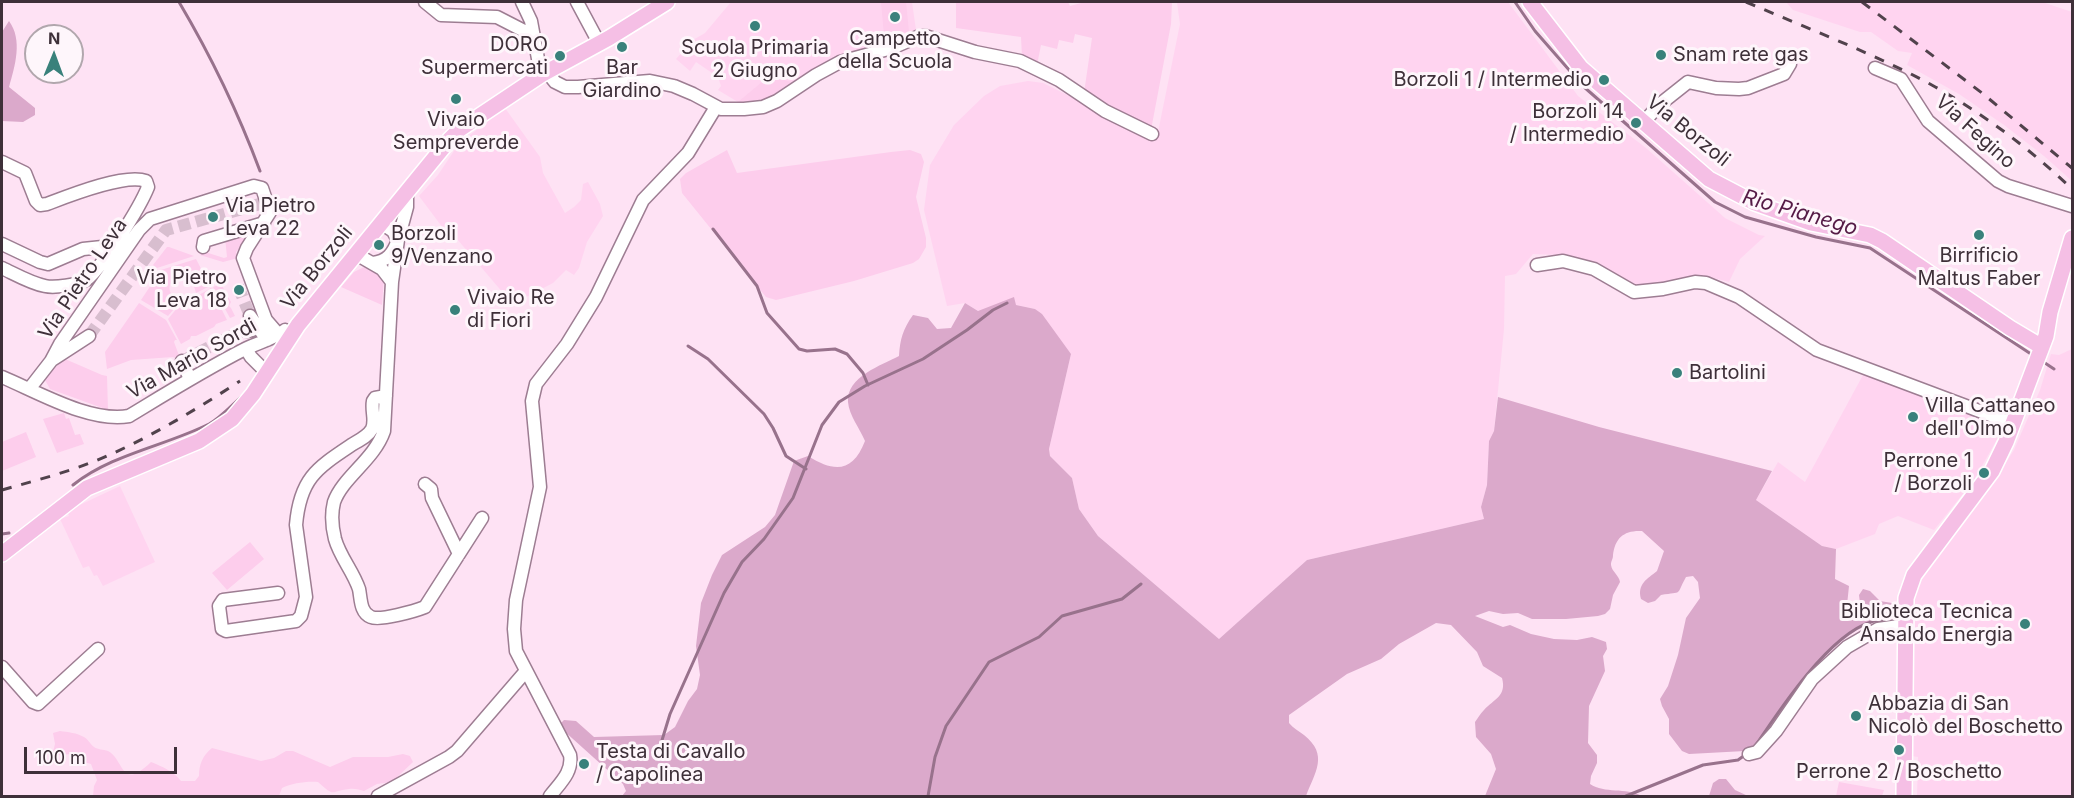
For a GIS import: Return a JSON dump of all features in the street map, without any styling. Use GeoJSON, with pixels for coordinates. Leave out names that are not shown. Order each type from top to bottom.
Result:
{"type":"FeatureCollection","features":[{"type":"Feature","properties":{"kind":"main road","name":"Via Borzoli"},"geometry":{"type":"LineString","coordinates":[[2,554],[87,488],[199,441],[232,419],[246,404],[298,325],[460,129],[544,74],[667,2]]}},
{"type":"Feature","properties":{"kind":"main road","name":"Via Borzoli"},"geometry":{"type":"LineString","coordinates":[[1530,2],[1581,68],[1709,179],[1755,203],[1811,223],[1870,235],[1882,241],[2010,328],[2040,352]]}},
{"type":"Feature","properties":{"kind":"main road"},"geometry":{"type":"LineString","coordinates":[[1904,796],[1906,598],[1914,575],[1992,471],[2014,424],[2040,352],[2073,238]]}},
{"type":"Feature","properties":{"kind":"main road"},"geometry":{"type":"LineString","coordinates":[[2010,328],[2021,329],[2035,326],[2043,321],[2050,312]]}},
{"type":"Feature","properties":{"kind":"street"},"geometry":{"type":"LineString","coordinates":[[424,2],[441,15],[497,17],[534,36]]}},
{"type":"Feature","properties":{"kind":"street"},"geometry":{"type":"LineString","coordinates":[[522,2],[531,21],[544,74],[565,87],[650,81],[674,86],[721,109],[763,107],[777,101],[840,62],[892,48],[925,36],[975,52],[1020,61],[1059,80],[1105,111],[1152,134]]}},
{"type":"Feature","properties":{"kind":"street"},"geometry":{"type":"LineString","coordinates":[[577,2],[599,43]]}},
{"type":"Feature","properties":{"kind":"street"},"geometry":{"type":"LineString","coordinates":[[1643,123],[1659,105],[1688,82],[1716,88],[1748,88],[1784,74],[1790,63]]}},
{"type":"Feature","properties":{"kind":"street","name":"Via Fegino"},"geometry":{"type":"LineString","coordinates":[[1875,68],[1901,79],[1928,121],[1998,181],[2073,206]]}},
{"type":"Feature","properties":{"kind":"street"},"geometry":{"type":"LineString","coordinates":[[550,796],[570,768],[570,755],[516,651],[514,629],[516,600],[540,488],[532,401],[536,384],[567,344],[596,297],[643,200],[688,153],[716,107]]}},
{"type":"Feature","properties":{"kind":"street"},"geometry":{"type":"LineString","coordinates":[[2,162],[25,173],[36,201],[40,205],[102,185],[140,179],[146,181],[148,187],[137,210],[85,281],[63,286],[46,286],[2,268]]}},
{"type":"Feature","properties":{"kind":"street","name":"Via Pietro Leva"},"geometry":{"type":"LineString","coordinates":[[30,388],[51,361],[74,322],[139,230],[150,219],[259,186],[262,188],[270,212],[265,221]]}},
{"type":"Feature","properties":{"kind":"street"},"geometry":{"type":"LineString","coordinates":[[373,263],[387,258],[395,249],[407,207],[407,191]]}},
{"type":"Feature","properties":{"kind":"street"},"geometry":{"type":"LineString","coordinates":[[260,204],[265,221]]}},
{"type":"Feature","properties":{"kind":"street"},"geometry":{"type":"LineString","coordinates":[[203,247],[204,241],[265,221]]}},
{"type":"Feature","properties":{"kind":"street"},"geometry":{"type":"LineString","coordinates":[[265,221],[243,258],[266,320],[279,335]]}},
{"type":"Feature","properties":{"kind":"street"},"geometry":{"type":"LineString","coordinates":[[381,223],[393,231],[398,240],[392,282],[386,420],[379,443],[335,500],[332,524],[336,540],[355,579],[364,613],[378,619],[424,607],[482,518]]}},
{"type":"Feature","properties":{"kind":"street"},"geometry":{"type":"LineString","coordinates":[[2,244],[48,264],[83,249],[112,246]]}},
{"type":"Feature","properties":{"kind":"street"},"geometry":{"type":"LineString","coordinates":[[356,254],[373,263],[387,274],[392,282]]}},
{"type":"Feature","properties":{"kind":"street"},"geometry":{"type":"LineString","coordinates":[[1537,265],[1563,261],[1594,269],[1634,292],[1695,282],[1706,283],[1739,297],[1817,350],[2014,424]]}},
{"type":"Feature","properties":{"kind":"street"},"geometry":{"type":"LineString","coordinates":[[251,324],[267,340]]}},
{"type":"Feature","properties":{"kind":"street","name":"Via Mario Sordi"},"geometry":{"type":"LineString","coordinates":[[2,377],[98,416],[119,418],[129,416],[190,379],[298,325]]}},
{"type":"Feature","properties":{"kind":"street"},"geometry":{"type":"LineString","coordinates":[[51,361],[88,336]]}},
{"type":"Feature","properties":{"kind":"street"},"geometry":{"type":"LineString","coordinates":[[246,349],[267,373]]}},
{"type":"Feature","properties":{"kind":"street"},"geometry":{"type":"LineString","coordinates":[[182,362],[190,379]]}},
{"type":"Feature","properties":{"kind":"street"},"geometry":{"type":"LineString","coordinates":[[278,593],[223,600],[219,606],[222,629],[226,631],[296,621],[301,616],[306,597],[296,525],[302,495],[309,479],[318,468],[369,433],[374,418],[373,401],[375,398],[387,396]]}},
{"type":"Feature","properties":{"kind":"street"},"geometry":{"type":"LineString","coordinates":[[425,484],[431,489],[432,498],[459,554]]}},
{"type":"Feature","properties":{"kind":"street"},"geometry":{"type":"LineString","coordinates":[[1749,754],[1757,752],[1776,731],[1812,679],[1847,647],[1878,629],[1906,625]]}},
{"type":"Feature","properties":{"kind":"street"},"geometry":{"type":"LineString","coordinates":[[2,667],[33,702],[38,704],[98,649]]}},
{"type":"Feature","properties":{"kind":"street"},"geometry":{"type":"LineString","coordinates":[[378,796],[457,751],[526,671]]}},
{"type":"Feature","properties":{"kind":"shaded area"},"geometry":{"type":"Polygon","coordinates":[[[731,2],[912,2],[917,37],[856,57],[744,109],[738,102],[718,90],[721,86],[718,77],[696,62],[690,71],[676,59],[693,40],[705,33],[731,2]]]}},
{"type":"Feature","properties":{"kind":"shaded area","name":"Campetto della Scuola"},"geometry":{"type":"Polygon","coordinates":[[[881,2],[906,2],[909,32],[884,35],[881,2]]]}},
{"type":"Feature","properties":{"kind":"shaded area"},"geometry":{"type":"Polygon","coordinates":[[[956,2],[1068,2],[1070,6],[1085,2],[1172,2],[1171,24],[1151,130],[1084,93],[1092,38],[1075,34],[1073,43],[1059,40],[1057,49],[1041,45],[1037,65],[1022,57],[1021,37],[956,28],[956,2]]]}},
{"type":"Feature","properties":{"kind":"shaded area"},"geometry":{"type":"Polygon","coordinates":[[[1177,2],[1508,2],[1578,96],[1646,148],[1725,218],[1765,236],[1740,259],[1729,282],[1710,277],[1641,287],[1603,267],[1558,255],[1533,254],[1516,274],[1505,276],[1504,329],[1494,431],[1489,441],[1487,485],[1481,507],[1484,519],[1307,560],[1219,639],[1098,536],[1079,509],[1072,478],[1050,456],[1049,449],[1071,354],[1035,309],[1016,305],[978,311],[965,303],[947,306],[924,210],[930,165],[954,125],[984,96],[1000,86],[1028,81],[1043,83],[1155,138],[1180,24],[1177,2]]]}},
{"type":"Feature","properties":{"kind":"shaded area"},"geometry":{"type":"Polygon","coordinates":[[[1786,2],[2042,2],[2072,12],[2072,181],[2004,125],[1959,94],[1907,65],[1912,53],[1898,51],[1871,32],[1860,32],[1793,10],[1786,2]]]}},
{"type":"Feature","properties":{"kind":"shaded area"},"geometry":{"type":"Polygon","coordinates":[[[9,21],[16,36],[17,45],[9,87],[35,108],[35,115],[23,122],[2,121],[2,32],[9,21]]]}},
{"type":"Feature","properties":{"kind":"shaded area"},"geometry":{"type":"Polygon","coordinates":[[[774,77],[801,85],[744,109],[738,102],[762,82],[774,77]]]}},
{"type":"Feature","properties":{"kind":"shaded area"},"geometry":{"type":"Polygon","coordinates":[[[505,108],[540,157],[543,173],[565,213],[581,200],[583,184],[588,182],[600,204],[603,216],[587,242],[579,268],[574,275],[566,270],[553,283],[515,303],[504,294],[457,239],[449,236],[419,196],[465,139],[505,108]]]}},
{"type":"Feature","properties":{"kind":"shaded area"},"geometry":{"type":"Polygon","coordinates":[[[727,150],[737,173],[910,150],[921,154],[924,162],[916,197],[926,247],[919,259],[913,263],[854,281],[776,300],[766,297],[682,193],[680,179],[686,173],[727,150]]]}},
{"type":"Feature","properties":{"kind":"shaded area"},"geometry":{"type":"Polygon","coordinates":[[[246,230],[248,238],[236,252],[238,258],[223,262],[200,255],[202,251],[227,257],[225,237],[246,230]]]}},
{"type":"Feature","properties":{"kind":"shaded area"},"geometry":{"type":"Polygon","coordinates":[[[167,247],[194,256],[157,268],[153,265],[167,247]]]}},
{"type":"Feature","properties":{"kind":"shaded area"},"geometry":{"type":"Polygon","coordinates":[[[196,259],[210,286],[196,293],[193,284],[181,278],[176,279],[171,283],[170,288],[172,295],[179,303],[168,316],[141,300],[161,270],[196,259]]]}},
{"type":"Feature","properties":{"kind":"shaded area"},"geometry":{"type":"Polygon","coordinates":[[[364,267],[373,268],[384,278],[382,305],[341,287],[354,272],[364,267]]]}},
{"type":"Feature","properties":{"kind":"shaded area"},"geometry":{"type":"Polygon","coordinates":[[[221,284],[231,302],[229,306],[235,316],[230,318],[213,287],[221,284]]]}},
{"type":"Feature","properties":{"kind":"shaded area"},"geometry":{"type":"Polygon","coordinates":[[[211,288],[227,320],[196,336],[191,336],[181,344],[168,319],[178,307],[185,310],[194,307],[199,295],[211,288]]]}},
{"type":"Feature","properties":{"kind":"shaded area"},"geometry":{"type":"Polygon","coordinates":[[[1014,297],[1016,305],[1035,309],[1042,314],[1071,354],[1049,449],[1050,456],[1072,478],[1079,509],[1098,536],[1219,639],[1307,560],[1484,519],[1481,507],[1487,485],[1489,441],[1494,431],[1498,397],[1599,427],[1772,471],[1756,500],[1822,546],[1836,549],[1835,579],[1849,586],[1847,605],[1854,607],[1860,603],[1859,595],[1863,589],[1870,591],[1880,601],[1898,604],[1896,618],[1865,624],[1839,641],[1806,677],[1760,742],[1745,751],[1689,754],[1682,751],[1669,734],[1669,719],[1660,699],[1668,686],[1678,655],[1686,618],[1700,598],[1698,582],[1693,576],[1686,577],[1676,593],[1661,595],[1655,601],[1648,603],[1641,599],[1640,589],[1646,579],[1657,571],[1664,551],[1642,531],[1625,534],[1616,544],[1611,565],[1620,582],[1613,595],[1610,609],[1605,614],[1566,619],[1532,619],[1518,613],[1503,614],[1489,611],[1475,616],[1503,627],[1510,625],[1531,634],[1554,639],[1577,640],[1592,637],[1606,642],[1607,649],[1603,656],[1605,671],[1589,706],[1588,743],[1597,755],[1597,763],[1590,784],[1602,789],[1636,793],[1642,796],[1485,796],[1496,769],[1491,754],[1476,737],[1475,722],[1483,711],[1499,697],[1503,689],[1502,678],[1483,666],[1477,652],[1451,625],[1436,623],[1399,644],[1381,659],[1347,674],[1289,715],[1289,723],[1312,742],[1318,757],[1316,771],[1306,796],[622,796],[626,791],[623,784],[563,730],[561,723],[564,720],[576,721],[594,737],[664,735],[675,727],[697,689],[700,675],[696,646],[701,603],[722,555],[765,527],[775,515],[794,461],[808,456],[835,467],[849,464],[855,459],[865,441],[849,407],[849,393],[853,386],[866,373],[899,356],[903,334],[913,315],[928,318],[937,329],[951,328],[965,303],[978,311],[1014,297]]]}},
{"type":"Feature","properties":{"kind":"shaded area"},"geometry":{"type":"Polygon","coordinates":[[[139,303],[166,320],[177,340],[174,342],[181,361],[173,357],[131,360],[107,369],[105,352],[139,303]]]}},
{"type":"Feature","properties":{"kind":"shaded area"},"geometry":{"type":"Polygon","coordinates":[[[2072,349],[2072,796],[1917,796],[1918,757],[1911,756],[1911,646],[1915,593],[1921,575],[1988,491],[2014,450],[2040,390],[2051,354],[2059,355],[2072,349]]]}},
{"type":"Feature","properties":{"kind":"shaded area"},"geometry":{"type":"Polygon","coordinates":[[[65,359],[107,376],[108,410],[50,389],[45,380],[50,372],[65,359]]]}},
{"type":"Feature","properties":{"kind":"shaded area"},"geometry":{"type":"Polygon","coordinates":[[[1863,375],[1929,397],[2004,427],[1974,480],[1934,530],[1898,516],[1879,524],[1875,534],[1836,549],[1822,546],[1756,500],[1778,462],[1805,482],[1863,375]]]}},
{"type":"Feature","properties":{"kind":"shaded area"},"geometry":{"type":"Polygon","coordinates":[[[64,413],[66,419],[69,418],[75,435],[80,434],[84,444],[57,453],[43,419],[64,413]]]}},
{"type":"Feature","properties":{"kind":"shaded area"},"geometry":{"type":"Polygon","coordinates":[[[26,432],[36,457],[2,471],[2,442],[26,432]]]}},
{"type":"Feature","properties":{"kind":"shaded area"},"geometry":{"type":"Polygon","coordinates":[[[120,486],[155,562],[103,586],[89,566],[83,568],[60,519],[69,516],[67,511],[120,486]]]}},
{"type":"Feature","properties":{"kind":"shaded area"},"geometry":{"type":"Polygon","coordinates":[[[250,542],[264,559],[227,590],[212,573],[250,542]]]}},
{"type":"Feature","properties":{"kind":"shaded area"},"geometry":{"type":"Polygon","coordinates":[[[60,731],[81,736],[96,748],[108,751],[128,774],[141,771],[151,762],[171,772],[181,781],[195,781],[199,776],[202,760],[212,748],[261,761],[274,758],[286,751],[293,751],[330,767],[353,757],[388,757],[403,754],[410,756],[413,762],[392,782],[377,784],[364,791],[351,789],[333,792],[318,782],[309,782],[282,788],[279,796],[93,796],[97,780],[91,764],[77,760],[72,754],[57,755],[53,752],[55,744],[53,733],[60,731]]]}},
{"type":"Feature","properties":{"kind":"shaded area"},"geometry":{"type":"Polygon","coordinates":[[[1719,779],[1726,779],[1735,790],[1748,796],[1709,796],[1713,783],[1719,779]]]}},
{"type":"Feature","properties":{"kind":"shaded area"},"geometry":{"type":"Polygon","coordinates":[[[1839,782],[1884,790],[1882,796],[1836,796],[1839,782]]]}},
{"type":"Feature","properties":{"kind":"waterway"},"geometry":{"type":"LineString","coordinates":[[179,2],[223,85],[260,171]]}},
{"type":"Feature","properties":{"kind":"waterway","name":"Rio Pianego"},"geometry":{"type":"LineString","coordinates":[[1515,2],[1535,31],[1584,87],[1715,202],[1745,217],[1816,237],[1870,248],[2034,356]]}},
{"type":"Feature","properties":{"kind":"waterway"},"geometry":{"type":"LineString","coordinates":[[713,229],[757,286],[767,313],[799,349],[807,351],[835,349],[847,354],[863,373],[868,385]]}},
{"type":"Feature","properties":{"kind":"waterway"},"geometry":{"type":"LineString","coordinates":[[659,750],[670,714],[724,593],[742,562],[764,539],[793,498],[822,425],[839,402],[865,386],[923,359],[993,310],[1007,303]]}},
{"type":"Feature","properties":{"kind":"waterway"},"geometry":{"type":"LineString","coordinates":[[688,346],[708,359],[764,414],[786,456],[806,469]]}},
{"type":"Feature","properties":{"kind":"waterway","name":"Rio Pianego"},"geometry":{"type":"LineString","coordinates":[[2042,361],[2054,369]]}},
{"type":"Feature","properties":{"kind":"waterway"},"geometry":{"type":"LineString","coordinates":[[73,485],[105,465],[209,424],[241,397]]}},
{"type":"Feature","properties":{"kind":"waterway"},"geometry":{"type":"LineString","coordinates":[[2,534],[9,533]]}},
{"type":"Feature","properties":{"kind":"waterway"},"geometry":{"type":"LineString","coordinates":[[928,796],[935,757],[946,726],[989,662],[1039,637],[1062,616],[1122,599],[1141,584]]}},
{"type":"Feature","properties":{"kind":"waterway"},"geometry":{"type":"LineString","coordinates":[[1756,745],[1778,712],[1822,657],[1855,630],[1871,622],[1889,619]]}},
{"type":"Feature","properties":{"kind":"waterway"},"geometry":{"type":"LineString","coordinates":[[1626,796],[1703,765],[1738,760],[1745,755]]}},
{"type":"Feature","properties":{"kind":"tunnel"},"geometry":{"type":"LineString","coordinates":[[89,336],[166,230],[260,204]]}},
{"type":"Feature","properties":{"kind":"tunnel"},"geometry":{"type":"LineString","coordinates":[[238,286],[250,316]]}},
{"type":"Feature","properties":{"kind":"tunnel"},"geometry":{"type":"LineString","coordinates":[[182,361],[243,330],[246,331]]}},
{"type":"Feature","properties":{"kind":"railway"},"geometry":{"type":"LineString","coordinates":[[1746,2],[1869,54],[1953,97],[2015,140],[2072,189]]}},
{"type":"Feature","properties":{"kind":"railway"},"geometry":{"type":"LineString","coordinates":[[1862,2],[1982,93],[2072,168]]}},
{"type":"Feature","properties":{"kind":"railway"},"geometry":{"type":"LineString","coordinates":[[2,490],[68,471],[107,456],[175,421],[240,381]]}},
{"type":"Feature","properties":{"kind":"place","name":"Campetto della Scuola"},"geometry":{"type":"Point","coordinates":[895,17]}},
{"type":"Feature","properties":{"kind":"place","name":"Scuola Primaria 2 Giugno"},"geometry":{"type":"Point","coordinates":[755,26]}},
{"type":"Feature","properties":{"kind":"place","name":"Bar Giardino"},"geometry":{"type":"Point","coordinates":[622,47]}},
{"type":"Feature","properties":{"kind":"place","name":"Snam rete gas"},"geometry":{"type":"Point","coordinates":[1661,55]}},
{"type":"Feature","properties":{"kind":"place","name":"DORO Supermercati"},"geometry":{"type":"Point","coordinates":[560,56]}},
{"type":"Feature","properties":{"kind":"place","name":"Borzoli 1 / Intermedio"},"geometry":{"type":"Point","coordinates":[1604,80]}},
{"type":"Feature","properties":{"kind":"place","name":"Vivaio Sempreverde"},"geometry":{"type":"Point","coordinates":[456,99]}},
{"type":"Feature","properties":{"kind":"place","name":"Borzoli 14 / Intermedio"},"geometry":{"type":"Point","coordinates":[1636,123]}},
{"type":"Feature","properties":{"kind":"place","name":"Via Pietro Leva 22"},"geometry":{"type":"Point","coordinates":[213,217]}},
{"type":"Feature","properties":{"kind":"place","name":"Birrificio Maltus Faber"},"geometry":{"type":"Point","coordinates":[1979,235]}},
{"type":"Feature","properties":{"kind":"place","name":"Borzoli 9/Venzano"},"geometry":{"type":"Point","coordinates":[379,245]}},
{"type":"Feature","properties":{"kind":"place","name":"Via Pietro Leva 18"},"geometry":{"type":"Point","coordinates":[239,290]}},
{"type":"Feature","properties":{"kind":"place","name":"Vivaio Re di Fiori"},"geometry":{"type":"Point","coordinates":[455,310]}},
{"type":"Feature","properties":{"kind":"place","name":"Bartolini"},"geometry":{"type":"Point","coordinates":[1677,373]}},
{"type":"Feature","properties":{"kind":"place","name":"Villa Cattaneo dell'Olmo"},"geometry":{"type":"Point","coordinates":[1913,417]}},
{"type":"Feature","properties":{"kind":"place","name":"Perrone 1 / Borzoli"},"geometry":{"type":"Point","coordinates":[1984,473]}},
{"type":"Feature","properties":{"kind":"place","name":"Biblioteca Tecnica Ansaldo Energia"},"geometry":{"type":"Point","coordinates":[2025,624]}},
{"type":"Feature","properties":{"kind":"place","name":"Abbazia di San Nicolò del Boschetto"},"geometry":{"type":"Point","coordinates":[1856,716]}},
{"type":"Feature","properties":{"kind":"place","name":"Perrone 2 / Boschetto"},"geometry":{"type":"Point","coordinates":[1899,750]}},
{"type":"Feature","properties":{"kind":"place","name":"Testa di Cavallo / Capolinea"},"geometry":{"type":"Point","coordinates":[584,764]}}]}
